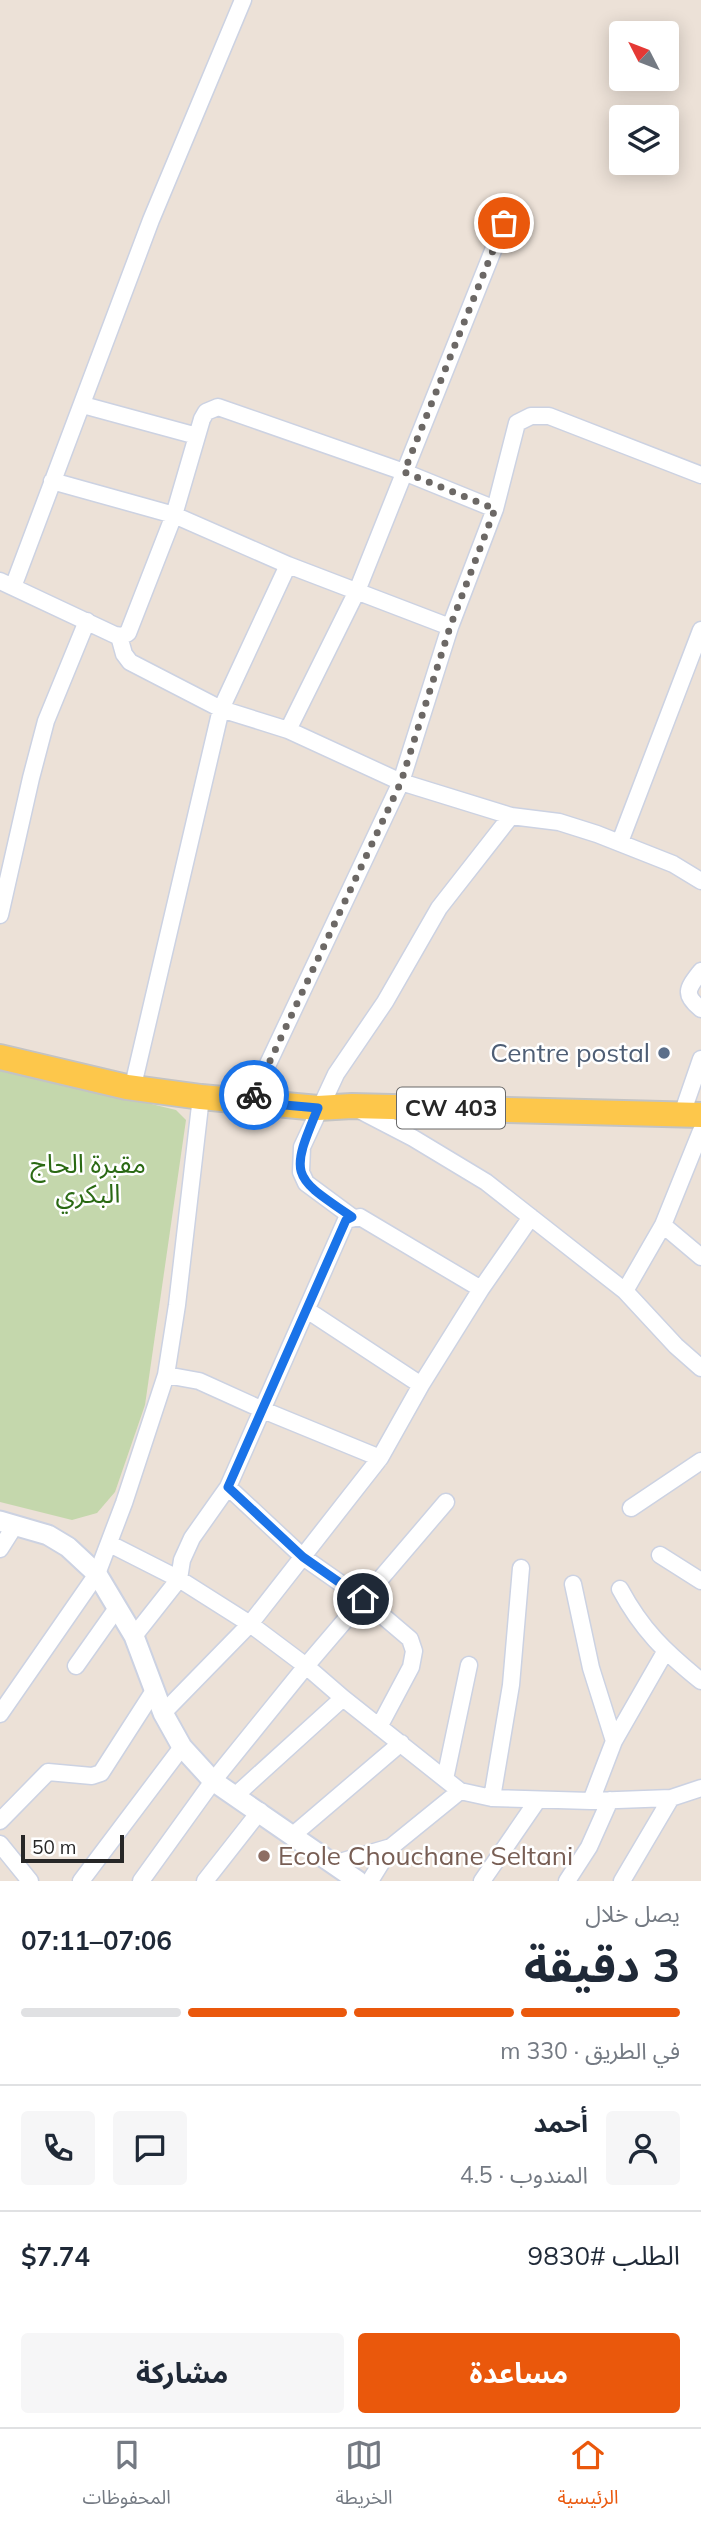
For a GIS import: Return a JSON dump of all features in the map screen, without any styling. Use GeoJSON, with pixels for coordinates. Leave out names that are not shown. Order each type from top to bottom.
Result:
{"type":"FeatureCollection","features":[{"type":"Feature","properties":{"kind":"main road","name":"CW 403"},"geometry":{"type":"LineString","coordinates":[[0,1046],[135,1077],[201,1097]]}},
{"type":"Feature","properties":{"kind":"main road","name":"CW 403"},"geometry":{"type":"LineString","coordinates":[[0,1057],[127,1087],[318,1108],[352,1106],[692,1115]]}},
{"type":"Feature","properties":{"kind":"street"},"geometry":{"type":"LineString","coordinates":[[243,0],[150,220],[83,405],[6,584],[119,636],[125,635],[130,630],[174,515],[206,412],[218,407],[404,472],[495,509]]}},
{"type":"Feature","properties":{"kind":"street"},"geometry":{"type":"LineString","coordinates":[[288,730],[357,590],[504,223]]}},
{"type":"Feature","properties":{"kind":"street"},"geometry":{"type":"LineString","coordinates":[[83,405],[197,436]]}},
{"type":"Feature","properties":{"kind":"street"},"geometry":{"type":"LineString","coordinates":[[250,1102],[401,782],[450,627],[495,509],[517,423],[531,416],[549,416],[701,475]]}},
{"type":"Feature","properties":{"kind":"street"},"geometry":{"type":"LineString","coordinates":[[52,481],[174,515],[288,565],[450,627]]}},
{"type":"Feature","properties":{"kind":"street"},"geometry":{"type":"LineString","coordinates":[[135,1077],[221,709],[288,565]]}},
{"type":"Feature","properties":{"kind":"street"},"geometry":{"type":"LineString","coordinates":[[0,915],[46,721],[87,621]]}},
{"type":"Feature","properties":{"kind":"street"},"geometry":{"type":"LineString","coordinates":[[620,842],[701,630]]}},
{"type":"Feature","properties":{"kind":"street"},"geometry":{"type":"LineString","coordinates":[[119,636],[124,654],[130,662],[221,709],[288,730],[401,782],[511,816],[559,822],[620,842],[673,864],[701,881]]}},
{"type":"Feature","properties":{"kind":"street"},"geometry":{"type":"LineString","coordinates":[[352,1217],[306,1183],[300,1172],[302,1147],[336,1074],[407,966],[439,908],[511,816]]}},
{"type":"Feature","properties":{"kind":"street"},"geometry":{"type":"LineString","coordinates":[[701,971],[690,985],[689,995],[701,1009]]}},
{"type":"Feature","properties":{"kind":"street"},"geometry":{"type":"LineString","coordinates":[[692,1115],[701,1059]]}},
{"type":"Feature","properties":{"kind":"street"},"geometry":{"type":"LineString","coordinates":[[0,1714],[97,1574],[110,1544],[166,1375],[177,1305],[201,1097]]}},
{"type":"Feature","properties":{"kind":"street"},"geometry":{"type":"LineString","coordinates":[[352,1106],[413,1138],[486,1182],[625,1291],[676,1346],[701,1368]]}},
{"type":"Feature","properties":{"kind":"street"},"geometry":{"type":"LineString","coordinates":[[625,1291],[663,1224],[701,1131]]}},
{"type":"Feature","properties":{"kind":"street"},"geometry":{"type":"LineString","coordinates":[[134,1636],[179,1578],[182,1560],[192,1538],[228,1487],[346,1220],[360,1217],[481,1289]]}},
{"type":"Feature","properties":{"kind":"street"},"geometry":{"type":"LineString","coordinates":[[163,1713],[250,1624],[380,1458],[421,1385],[481,1289],[531,1217]]}},
{"type":"Feature","properties":{"kind":"street"},"geometry":{"type":"LineString","coordinates":[[663,1224],[701,1257]]}},
{"type":"Feature","properties":{"kind":"street"},"geometry":{"type":"LineString","coordinates":[[307,1310],[421,1385]]}},
{"type":"Feature","properties":{"kind":"street"},"geometry":{"type":"LineString","coordinates":[[166,1375],[199,1381],[380,1458]]}},
{"type":"Feature","properties":{"kind":"street"},"geometry":{"type":"LineString","coordinates":[[631,1508],[701,1461]]}},
{"type":"Feature","properties":{"kind":"street"},"geometry":{"type":"LineString","coordinates":[[228,1487],[303,1557],[363,1599],[410,1639],[414,1651],[411,1667],[379,1727]]}},
{"type":"Feature","properties":{"kind":"street"},"geometry":{"type":"LineString","coordinates":[[141,1881],[213,1781],[306,1666],[446,1502]]}},
{"type":"Feature","properties":{"kind":"street"},"geometry":{"type":"LineString","coordinates":[[0,1549],[7,1524],[48,1535],[82,1558],[97,1574],[134,1636],[163,1713],[182,1747],[213,1781],[358,1881]]}},
{"type":"Feature","properties":{"kind":"street"},"geometry":{"type":"LineString","coordinates":[[110,1544],[179,1578],[250,1624],[460,1791],[537,1801],[671,1798],[696,1788],[701,1771]]}},
{"type":"Feature","properties":{"kind":"street"},"geometry":{"type":"LineString","coordinates":[[660,1555],[701,1581]]}},
{"type":"Feature","properties":{"kind":"street"},"geometry":{"type":"LineString","coordinates":[[492,1797],[512,1685],[521,1568]]}},
{"type":"Feature","properties":{"kind":"street"},"geometry":{"type":"LineString","coordinates":[[573,1584],[591,1668],[614,1741]]}},
{"type":"Feature","properties":{"kind":"street"},"geometry":{"type":"LineString","coordinates":[[620,1588],[638,1619],[665,1652],[701,1681]]}},
{"type":"Feature","properties":{"kind":"street"},"geometry":{"type":"LineString","coordinates":[[76,1666],[117,1608]]}},
{"type":"Feature","properties":{"kind":"street"},"geometry":{"type":"LineString","coordinates":[[591,1801],[614,1741],[665,1652]]}},
{"type":"Feature","properties":{"kind":"street"},"geometry":{"type":"LineString","coordinates":[[445,1779],[469,1665]]}},
{"type":"Feature","properties":{"kind":"street"},"geometry":{"type":"LineString","coordinates":[[0,1821],[48,1772],[92,1776],[101,1773],[155,1689]]}},
{"type":"Feature","properties":{"kind":"street"},"geometry":{"type":"LineString","coordinates":[[236,1795],[343,1698]]}},
{"type":"Feature","properties":{"kind":"street"},"geometry":{"type":"LineString","coordinates":[[293,1835],[401,1744]]}},
{"type":"Feature","properties":{"kind":"street"},"geometry":{"type":"LineString","coordinates":[[81,1881],[182,1747]]}},
{"type":"Feature","properties":{"kind":"street"},"geometry":{"type":"LineString","coordinates":[[370,1881],[391,1847],[460,1791]]}},
{"type":"Feature","properties":{"kind":"street"},"geometry":{"type":"LineString","coordinates":[[622,1881],[671,1798]]}},
{"type":"Feature","properties":{"kind":"street"},"geometry":{"type":"LineString","coordinates":[[567,1881],[589,1847],[610,1800]]}},
{"type":"Feature","properties":{"kind":"street"},"geometry":{"type":"LineString","coordinates":[[482,1881],[537,1801]]}},
{"type":"Feature","properties":{"kind":"street"},"geometry":{"type":"LineString","coordinates":[[205,1881],[260,1811]]}},
{"type":"Feature","properties":{"kind":"street"},"geometry":{"type":"LineString","coordinates":[[0,1844],[30,1881]]}},
{"type":"Feature","properties":{"kind":"street"},"geometry":{"type":"LineString","coordinates":[[333,1864],[391,1847]]}},
{"type":"Feature","properties":{"kind":"green space","name":"مقبرة الحاج البكري"},"geometry":{"type":"Polygon","coordinates":[[[0,1067],[176,1110],[186,1120],[145,1405],[115,1492],[97,1513],[72,1520],[0,1502],[0,1067]]]}},
{"type":"Feature","properties":{"kind":"way so far"},"geometry":{"type":"LineString","coordinates":[[254,1095],[401,782],[450,627],[495,509],[404,472],[504,223]]}},
{"type":"Feature","properties":{"kind":"place","name":"Centre postal"},"geometry":{"type":"Point","coordinates":[664,1053]}},
{"type":"Feature","properties":{"kind":"place","name":"Ecole Chouchane Seltani"},"geometry":{"type":"Point","coordinates":[264,1856]}},
{"type":"Feature","properties":{"kind":"route"},"geometry":{"type":"LineString","coordinates":[[254,1095],[250,1102],[318,1108],[302,1147],[300,1172],[314,1191],[352,1217],[346,1220],[228,1487],[303,1557],[363,1599]]}}]}
